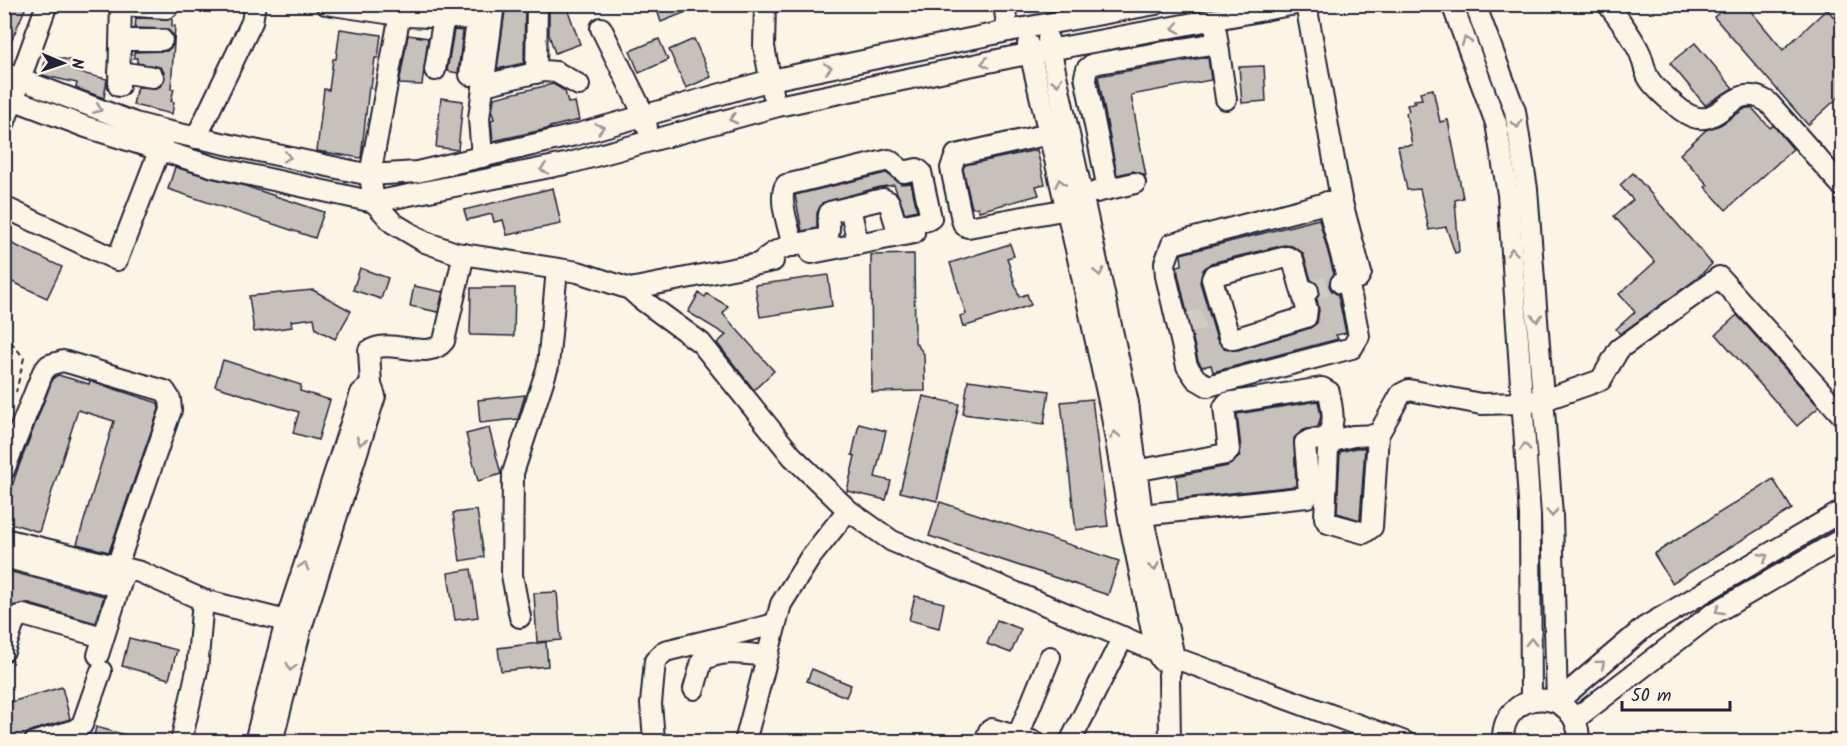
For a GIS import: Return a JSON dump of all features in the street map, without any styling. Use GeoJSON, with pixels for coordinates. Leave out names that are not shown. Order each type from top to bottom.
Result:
{"type":"FeatureCollection","features":[{"type":"Feature","properties":{"kind":"street"},"geometry":{"type":"LineString","coordinates":[[4,124],[12,76],[46,4]]}},
{"type":"Feature","properties":{"kind":"street"},"geometry":{"type":"LineString","coordinates":[[196,138],[252,22],[255,4]]}},
{"type":"Feature","properties":{"kind":"street"},"geometry":{"type":"LineString","coordinates":[[326,4],[412,11],[479,12],[477,80],[482,157]]}},
{"type":"Feature","properties":{"kind":"street"},"geometry":{"type":"LineString","coordinates":[[477,80],[494,4]]}},
{"type":"Feature","properties":{"kind":"street"},"geometry":{"type":"LineString","coordinates":[[536,73],[537,4]]}},
{"type":"Feature","properties":{"kind":"street"},"geometry":{"type":"LineString","coordinates":[[765,4],[764,47],[775,107]]}},
{"type":"Feature","properties":{"kind":"street"},"geometry":{"type":"LineString","coordinates":[[1004,4],[1030,54],[1049,134],[1078,204]]}},
{"type":"Feature","properties":{"kind":"street"},"geometry":{"type":"LineString","coordinates":[[12,76],[135,123],[370,175],[417,172],[575,135],[771,80],[1156,4]]}},
{"type":"Feature","properties":{"kind":"street"},"geometry":{"type":"LineString","coordinates":[[9,98],[86,127],[160,151],[214,166],[374,202],[570,164],[775,107],[1051,51],[1207,16],[1296,4]]}},
{"type":"Feature","properties":{"kind":"street"},"geometry":{"type":"LineString","coordinates":[[1306,4],[1334,201],[1361,273],[1358,278],[1344,282],[1359,336],[1352,348],[1208,386],[1196,379],[1187,366],[1181,324],[1166,276],[1166,263],[1172,244],[1334,201]]}},
{"type":"Feature","properties":{"kind":"street"},"geometry":{"type":"LineString","coordinates":[[1452,4],[1496,123],[1508,194],[1530,514],[1531,700]]}},
{"type":"Feature","properties":{"kind":"street"},"geometry":{"type":"LineString","coordinates":[[1475,4],[1515,111],[1527,189],[1552,515],[1557,702]]}},
{"type":"Feature","properties":{"kind":"street"},"geometry":{"type":"LineString","coordinates":[[1608,4],[1636,45],[1648,80],[1682,111],[1695,117],[1706,118],[1717,114],[1737,98],[1747,94],[1759,96],[1768,102],[1842,186]]}},
{"type":"Feature","properties":{"kind":"street"},"geometry":{"type":"LineString","coordinates":[[153,77],[119,79],[122,5],[167,8]]}},
{"type":"Feature","properties":{"kind":"street"},"geometry":{"type":"LineString","coordinates":[[435,70],[445,10]]}},
{"type":"Feature","properties":{"kind":"street"},"geometry":{"type":"LineString","coordinates":[[412,11],[370,175],[374,202],[393,223],[425,242],[464,254],[578,272],[630,289],[701,342],[792,456],[848,510],[892,541],[1123,637],[1166,661],[1405,741]]}},
{"type":"Feature","properties":{"kind":"street"},"geometry":{"type":"LineString","coordinates":[[1207,16],[1217,44],[1226,99]]}},
{"type":"Feature","properties":{"kind":"street"},"geometry":{"type":"LineString","coordinates":[[1045,25],[1078,204],[1128,403],[1129,472],[1166,661]]}},
{"type":"Feature","properties":{"kind":"street"},"geometry":{"type":"LineString","coordinates":[[601,28],[644,116],[651,141]]}},
{"type":"Feature","properties":{"kind":"street"},"geometry":{"type":"LineString","coordinates":[[121,40],[162,40]]}},
{"type":"Feature","properties":{"kind":"street"},"geometry":{"type":"LineString","coordinates":[[1108,189],[1085,76],[1087,69],[1093,64],[1217,44]]}},
{"type":"Feature","properties":{"kind":"street"},"geometry":{"type":"LineString","coordinates":[[477,80],[543,71],[556,72],[579,85]]}},
{"type":"Feature","properties":{"kind":"street"},"geometry":{"type":"LineString","coordinates":[[4,207],[117,260],[166,131]]}},
{"type":"Feature","properties":{"kind":"street"},"geometry":{"type":"LineString","coordinates":[[1049,134],[956,156],[952,160],[951,168],[964,225],[968,227],[1078,204],[1108,189],[1135,183]]}},
{"type":"Feature","properties":{"kind":"street"},"geometry":{"type":"LineString","coordinates":[[761,263],[768,254],[827,238],[830,233],[828,216],[830,212],[884,199],[889,202],[896,225],[928,220],[931,218],[921,172],[917,169],[904,172],[889,160],[786,185],[782,198],[793,246]]}},
{"type":"Feature","properties":{"kind":"street"},"geometry":{"type":"LineString","coordinates":[[456,163],[461,186]]}},
{"type":"Feature","properties":{"kind":"street"},"geometry":{"type":"LineString","coordinates":[[850,207],[858,244]]}},
{"type":"Feature","properties":{"kind":"street"},"geometry":{"type":"LineString","coordinates":[[630,289],[917,232]]}},
{"type":"Feature","properties":{"kind":"street"},"geometry":{"type":"LineString","coordinates":[[255,741],[293,625],[361,393],[371,385],[369,351],[377,346],[429,350],[438,347],[444,341],[464,254]]}},
{"type":"Feature","properties":{"kind":"street"},"geometry":{"type":"LineString","coordinates":[[1287,257],[1293,260],[1305,292],[1306,317],[1234,339],[1229,338],[1220,314],[1212,279],[1214,275],[1287,257]]}},
{"type":"Feature","properties":{"kind":"street"},"geometry":{"type":"LineString","coordinates":[[520,617],[512,575],[513,473],[548,366],[557,269]]}},
{"type":"Feature","properties":{"kind":"street"},"geometry":{"type":"LineString","coordinates":[[1378,435],[1353,436],[1333,441],[1328,448],[1325,518],[1328,523],[1365,533],[1372,527],[1378,435],[1401,394],[1409,390],[1468,402],[1522,403],[1544,400],[1601,380],[1619,349],[1719,277],[1842,415]]}},
{"type":"Feature","properties":{"kind":"street"},"geometry":{"type":"LineString","coordinates":[[4,470],[43,372],[55,362],[63,361],[158,388],[165,391],[170,399],[171,410],[121,567],[119,587],[82,725],[75,730],[35,741]]}},
{"type":"Feature","properties":{"kind":"street"},"geometry":{"type":"LineString","coordinates":[[1129,472],[1226,454],[1229,450],[1224,407],[1227,403],[1322,388],[1329,392],[1334,423],[1332,430],[1325,439],[1310,440],[1305,443],[1309,493],[1307,497],[1142,515]]}},
{"type":"Feature","properties":{"kind":"street"},"geometry":{"type":"LineString","coordinates":[[1129,472],[1142,515],[1166,661],[1170,741]]}},
{"type":"Feature","properties":{"kind":"street"},"geometry":{"type":"LineString","coordinates":[[745,741],[781,604],[804,567],[848,510]]}},
{"type":"Feature","properties":{"kind":"street"},"geometry":{"type":"LineString","coordinates":[[1557,702],[1645,627],[1842,511]]}},
{"type":"Feature","properties":{"kind":"street"},"geometry":{"type":"LineString","coordinates":[[4,539],[140,572],[203,600],[293,625]]}},
{"type":"Feature","properties":{"kind":"street"},"geometry":{"type":"LineString","coordinates":[[1575,719],[1711,615],[1842,539]]}},
{"type":"Feature","properties":{"kind":"street"},"geometry":{"type":"LineString","coordinates":[[4,557],[119,587]]}},
{"type":"Feature","properties":{"kind":"street"},"geometry":{"type":"LineString","coordinates":[[181,741],[197,670],[203,600]]}},
{"type":"Feature","properties":{"kind":"street"},"geometry":{"type":"LineString","coordinates":[[4,651],[16,617],[23,615],[101,654]]}},
{"type":"Feature","properties":{"kind":"street"},"geometry":{"type":"LineString","coordinates":[[658,741],[654,739],[651,704],[655,661],[665,651],[775,624]]}},
{"type":"Feature","properties":{"kind":"street"},"geometry":{"type":"LineString","coordinates":[[272,741],[293,625]]}},
{"type":"Feature","properties":{"kind":"street"},"geometry":{"type":"LineString","coordinates":[[1070,741],[1123,637]]}},
{"type":"Feature","properties":{"kind":"street"},"geometry":{"type":"LineString","coordinates":[[694,689],[702,661],[709,657],[721,653],[767,656]]}},
{"type":"Feature","properties":{"kind":"street"},"geometry":{"type":"LineString","coordinates":[[985,741],[992,729],[1031,740],[1050,657]]}},
{"type":"Feature","properties":{"kind":"street"},"geometry":{"type":"LineString","coordinates":[[1500,741],[1510,715],[1520,705],[1531,700],[1544,699],[1557,702],[1568,709],[1580,731],[1579,741]]}},
{"type":"Feature","properties":{"kind":"path"},"geometry":{"type":"LineString","coordinates":[[4,333],[24,358],[15,396]]}},
{"type":"Feature","properties":{"kind":"building"},"geometry":{"type":"Polygon","coordinates":[[[4,4],[27,4],[4,58],[4,4]]]}},
{"type":"Feature","properties":{"kind":"building"},"geometry":{"type":"Polygon","coordinates":[[[506,4],[525,4],[524,63],[497,69],[506,4]]]}},
{"type":"Feature","properties":{"kind":"building"},"geometry":{"type":"Polygon","coordinates":[[[655,4],[704,4],[704,5],[661,22],[655,4]]]}},
{"type":"Feature","properties":{"kind":"building"},"geometry":{"type":"Polygon","coordinates":[[[1729,4],[1745,4],[1783,50],[1827,9],[1842,27],[1842,94],[1808,125],[1714,17],[1729,4]]]}},
{"type":"Feature","properties":{"kind":"building"},"geometry":{"type":"Polygon","coordinates":[[[566,5],[580,44],[555,53],[549,35],[549,11],[566,5]]]}},
{"type":"Feature","properties":{"kind":"building"},"geometry":{"type":"Polygon","coordinates":[[[136,18],[172,19],[172,26],[175,26],[171,89],[174,89],[171,101],[174,102],[172,114],[133,105],[137,87],[157,88],[162,85],[165,78],[160,67],[137,63],[134,52],[167,51],[174,41],[173,35],[167,29],[135,28],[136,18]]]}},
{"type":"Feature","properties":{"kind":"building"},"geometry":{"type":"Polygon","coordinates":[[[340,29],[381,35],[378,58],[375,58],[371,88],[369,87],[361,158],[317,151],[324,89],[329,90],[340,29]]]}},
{"type":"Feature","properties":{"kind":"building"},"geometry":{"type":"Polygon","coordinates":[[[454,30],[463,31],[458,73],[447,71],[454,30]]]}},
{"type":"Feature","properties":{"kind":"building"},"geometry":{"type":"Polygon","coordinates":[[[408,35],[428,38],[422,85],[399,84],[408,35]]]}},
{"type":"Feature","properties":{"kind":"building"},"geometry":{"type":"Polygon","coordinates":[[[659,39],[668,60],[639,73],[630,51],[659,39]]]}},
{"type":"Feature","properties":{"kind":"building"},"geometry":{"type":"Polygon","coordinates":[[[694,39],[711,77],[686,88],[669,50],[694,39]]]}},
{"type":"Feature","properties":{"kind":"building"},"geometry":{"type":"Polygon","coordinates":[[[1695,43],[1733,88],[1705,105],[1670,63],[1695,43]]]}},
{"type":"Feature","properties":{"kind":"building"},"geometry":{"type":"Polygon","coordinates":[[[46,55],[78,62],[76,72],[107,79],[104,98],[76,88],[77,83],[42,75],[46,55]]]}},
{"type":"Feature","properties":{"kind":"building"},"geometry":{"type":"Polygon","coordinates":[[[1208,57],[1211,80],[1131,95],[1146,176],[1133,171],[1117,175],[1098,76],[1208,57]]]}},
{"type":"Feature","properties":{"kind":"building"},"geometry":{"type":"Polygon","coordinates":[[[1264,66],[1266,101],[1242,103],[1239,67],[1264,66]]]}},
{"type":"Feature","properties":{"kind":"building"},"geometry":{"type":"Polygon","coordinates":[[[553,84],[565,91],[568,103],[575,102],[579,120],[493,141],[491,120],[494,119],[492,112],[494,98],[553,84]]]}},
{"type":"Feature","properties":{"kind":"building"},"geometry":{"type":"Polygon","coordinates":[[[1433,89],[1440,122],[1448,120],[1463,198],[1455,200],[1459,252],[1455,253],[1446,227],[1429,230],[1420,189],[1407,190],[1398,146],[1412,145],[1406,113],[1409,111],[1407,105],[1416,103],[1414,100],[1422,99],[1420,92],[1433,89]]]}},
{"type":"Feature","properties":{"kind":"building"},"geometry":{"type":"Polygon","coordinates":[[[441,98],[463,101],[458,150],[436,147],[441,98]]]}},
{"type":"Feature","properties":{"kind":"building"},"geometry":{"type":"Polygon","coordinates":[[[1746,108],[1752,108],[1770,128],[1773,125],[1793,149],[1726,210],[1705,187],[1708,185],[1680,154],[1706,130],[1720,125],[1746,108]]]}},
{"type":"Feature","properties":{"kind":"building"},"geometry":{"type":"Polygon","coordinates":[[[1037,150],[1045,184],[1036,186],[1039,195],[979,211],[978,207],[972,208],[963,169],[965,165],[1037,150]]]}},
{"type":"Feature","properties":{"kind":"building"},"geometry":{"type":"Polygon","coordinates":[[[175,167],[245,186],[324,212],[315,238],[168,189],[175,167]]]}},
{"type":"Feature","properties":{"kind":"building"},"geometry":{"type":"Polygon","coordinates":[[[886,173],[901,184],[911,183],[917,210],[905,213],[894,185],[880,187],[822,203],[817,213],[817,228],[802,231],[795,195],[886,173]]]}},
{"type":"Feature","properties":{"kind":"building"},"geometry":{"type":"Polygon","coordinates":[[[1633,173],[1712,264],[1695,280],[1620,334],[1616,329],[1635,312],[1619,294],[1655,262],[1614,216],[1633,200],[1620,185],[1633,173]]]}},
{"type":"Feature","properties":{"kind":"building"},"geometry":{"type":"Polygon","coordinates":[[[553,188],[561,224],[507,235],[503,220],[494,222],[492,214],[467,220],[464,210],[553,188]]]}},
{"type":"Feature","properties":{"kind":"building"},"geometry":{"type":"Polygon","coordinates":[[[1319,219],[1334,274],[1329,286],[1338,295],[1346,333],[1336,335],[1338,339],[1213,372],[1211,365],[1202,367],[1198,361],[1178,274],[1177,266],[1182,265],[1181,254],[1319,219]],[[1284,245],[1211,263],[1203,270],[1200,282],[1217,340],[1224,348],[1238,350],[1310,328],[1317,323],[1319,310],[1317,299],[1320,288],[1311,280],[1303,253],[1292,246],[1284,245]]]}},
{"type":"Feature","properties":{"kind":"building"},"geometry":{"type":"Polygon","coordinates":[[[4,240],[62,267],[47,298],[4,278],[4,240]]]}},
{"type":"Feature","properties":{"kind":"building"},"geometry":{"type":"Polygon","coordinates":[[[1010,244],[1014,256],[1007,258],[1019,297],[1027,294],[1031,305],[963,327],[960,316],[966,314],[950,263],[1010,244]]]}},
{"type":"Feature","properties":{"kind":"building"},"geometry":{"type":"Polygon","coordinates":[[[914,254],[915,342],[924,354],[925,391],[872,392],[871,255],[914,254]]]}},
{"type":"Feature","properties":{"kind":"building"},"geometry":{"type":"Polygon","coordinates":[[[360,268],[388,278],[381,299],[353,290],[360,268]]]}},
{"type":"Feature","properties":{"kind":"building"},"geometry":{"type":"Polygon","coordinates":[[[828,275],[832,306],[760,317],[755,285],[828,275]]]}},
{"type":"Feature","properties":{"kind":"building"},"geometry":{"type":"Polygon","coordinates":[[[414,286],[443,292],[438,312],[410,306],[414,286]]]}},
{"type":"Feature","properties":{"kind":"building"},"geometry":{"type":"Polygon","coordinates":[[[471,288],[515,288],[514,336],[470,335],[471,288]]]}},
{"type":"Feature","properties":{"kind":"building"},"geometry":{"type":"Polygon","coordinates":[[[313,290],[351,311],[335,339],[316,329],[314,318],[291,321],[292,327],[254,332],[249,296],[313,290]]]}},
{"type":"Feature","properties":{"kind":"building"},"geometry":{"type":"Polygon","coordinates":[[[699,293],[705,297],[707,294],[728,306],[723,314],[774,371],[754,390],[717,343],[726,335],[688,312],[699,293]]]}},
{"type":"Feature","properties":{"kind":"building"},"geometry":{"type":"Polygon","coordinates":[[[1737,315],[1819,407],[1797,426],[1716,334],[1737,315]]]}},
{"type":"Feature","properties":{"kind":"building"},"geometry":{"type":"Polygon","coordinates":[[[223,360],[301,385],[300,391],[330,400],[318,440],[293,433],[299,412],[215,386],[223,360]]]}},
{"type":"Feature","properties":{"kind":"building"},"geometry":{"type":"Polygon","coordinates":[[[58,375],[89,384],[90,381],[158,403],[159,409],[109,552],[77,544],[114,421],[78,410],[39,532],[4,521],[4,511],[17,471],[53,378],[58,375]]]}},
{"type":"Feature","properties":{"kind":"building"},"geometry":{"type":"Polygon","coordinates":[[[968,380],[1049,391],[1044,424],[963,414],[968,380]]]}},
{"type":"Feature","properties":{"kind":"building"},"geometry":{"type":"Polygon","coordinates":[[[525,395],[518,419],[480,423],[478,400],[525,395]]]}},
{"type":"Feature","properties":{"kind":"building"},"geometry":{"type":"Polygon","coordinates":[[[923,396],[959,404],[937,501],[900,492],[923,396]]]}},
{"type":"Feature","properties":{"kind":"building"},"geometry":{"type":"Polygon","coordinates":[[[1092,399],[1108,526],[1076,530],[1061,402],[1092,399]]]}},
{"type":"Feature","properties":{"kind":"building"},"geometry":{"type":"Polygon","coordinates":[[[1318,401],[1321,416],[1318,427],[1304,430],[1294,438],[1296,486],[1178,499],[1176,476],[1228,466],[1239,457],[1241,449],[1237,414],[1318,401]]]}},
{"type":"Feature","properties":{"kind":"building"},"geometry":{"type":"Polygon","coordinates":[[[859,424],[886,431],[875,477],[891,481],[886,500],[847,491],[859,424]]]}},
{"type":"Feature","properties":{"kind":"building"},"geometry":{"type":"Polygon","coordinates":[[[489,428],[501,474],[478,481],[466,434],[489,428]]]}},
{"type":"Feature","properties":{"kind":"building"},"geometry":{"type":"Polygon","coordinates":[[[1365,448],[1360,520],[1337,513],[1340,452],[1365,448]]]}},
{"type":"Feature","properties":{"kind":"building"},"geometry":{"type":"Polygon","coordinates":[[[1773,479],[1792,509],[1672,583],[1654,554],[1773,479]]]}},
{"type":"Feature","properties":{"kind":"building"},"geometry":{"type":"Polygon","coordinates":[[[940,502],[1119,561],[1108,595],[929,536],[940,502]]]}},
{"type":"Feature","properties":{"kind":"building"},"geometry":{"type":"Polygon","coordinates":[[[477,510],[484,557],[460,561],[453,513],[477,510]]]}},
{"type":"Feature","properties":{"kind":"building"},"geometry":{"type":"Polygon","coordinates":[[[471,569],[478,617],[455,620],[448,573],[471,569]]]}},
{"type":"Feature","properties":{"kind":"building"},"geometry":{"type":"Polygon","coordinates":[[[4,570],[104,596],[96,623],[26,603],[12,606],[4,614],[4,570]]]}},
{"type":"Feature","properties":{"kind":"building"},"geometry":{"type":"Polygon","coordinates":[[[557,592],[561,640],[537,642],[534,593],[557,592]]]}},
{"type":"Feature","properties":{"kind":"building"},"geometry":{"type":"Polygon","coordinates":[[[915,596],[944,603],[939,628],[909,620],[915,596]]]}},
{"type":"Feature","properties":{"kind":"building"},"geometry":{"type":"Polygon","coordinates":[[[997,620],[1021,629],[1011,653],[987,644],[997,620]]]}},
{"type":"Feature","properties":{"kind":"building"},"geometry":{"type":"Polygon","coordinates":[[[129,638],[177,650],[169,679],[122,666],[129,638]]]}},
{"type":"Feature","properties":{"kind":"building"},"geometry":{"type":"Polygon","coordinates":[[[546,642],[548,666],[501,671],[498,648],[546,642]]]}},
{"type":"Feature","properties":{"kind":"building"},"geometry":{"type":"Polygon","coordinates":[[[812,669],[851,685],[846,697],[807,681],[812,669]]]}},
{"type":"Feature","properties":{"kind":"building"},"geometry":{"type":"Polygon","coordinates":[[[62,687],[70,719],[31,731],[23,740],[4,741],[4,704],[62,687]]]}},
{"type":"Feature","properties":{"kind":"building"},"geometry":{"type":"Polygon","coordinates":[[[96,727],[137,738],[137,741],[93,741],[96,727]]]}},
{"type":"Feature","properties":{"kind":"tunnel"},"geometry":{"type":"LineString","coordinates":[[1308,291],[1341,283]]}},
{"type":"Feature","properties":{"kind":"tunnel"},"geometry":{"type":"LineString","coordinates":[[1184,324],[1218,315]]}}]}
